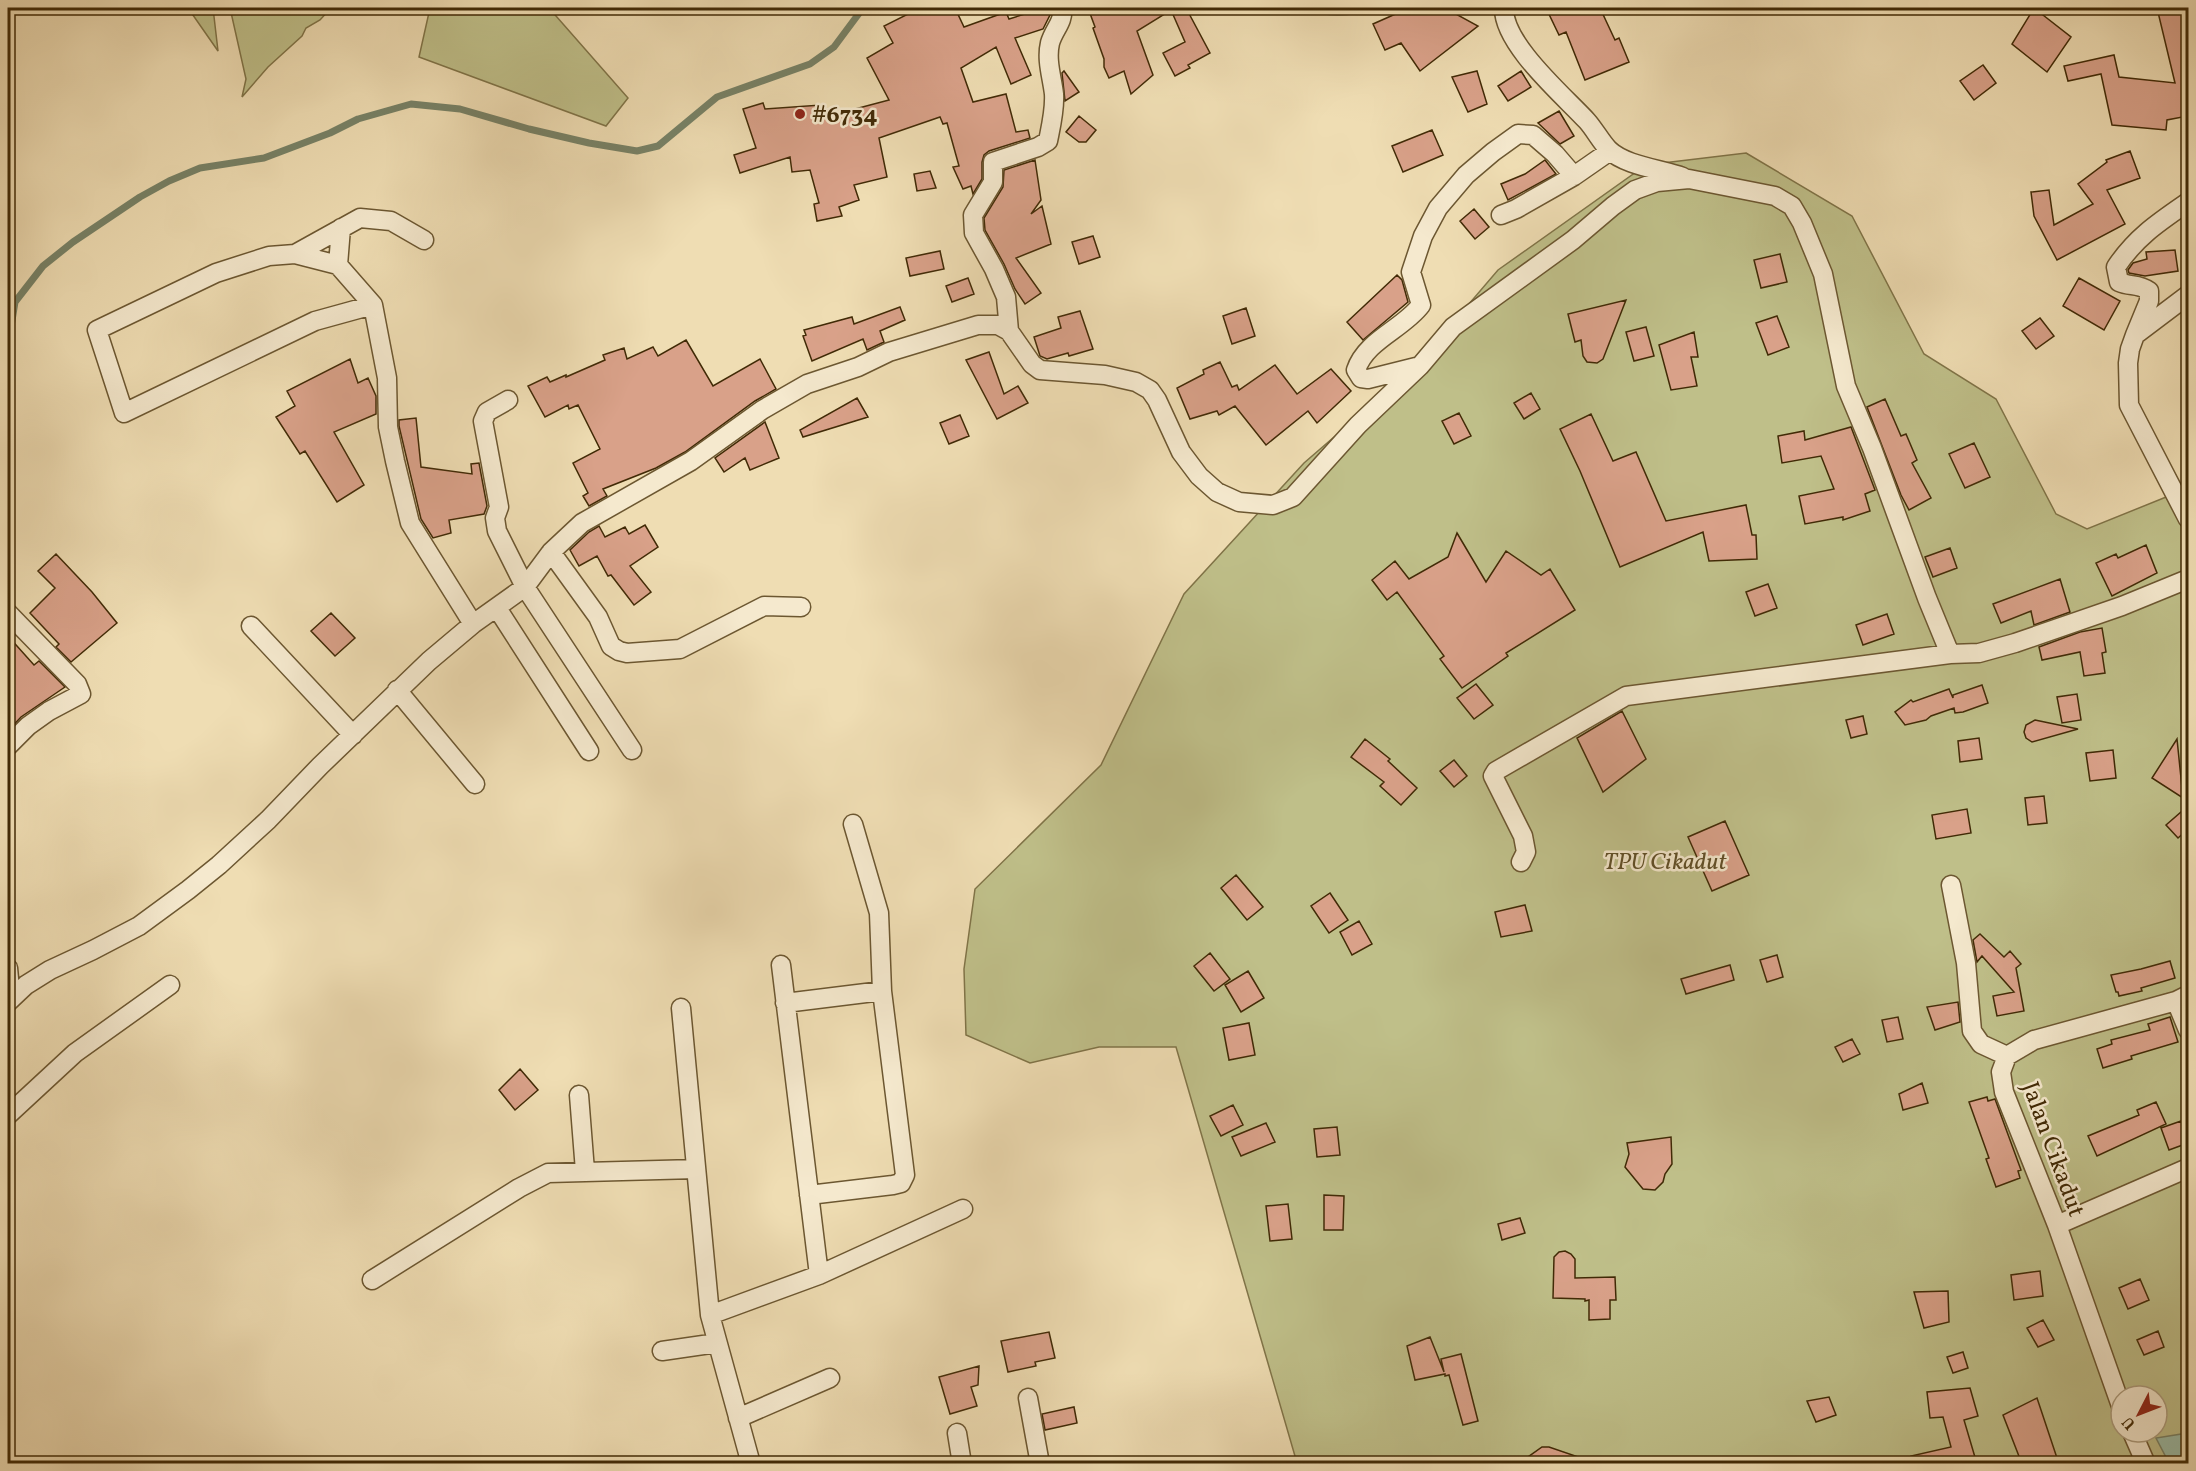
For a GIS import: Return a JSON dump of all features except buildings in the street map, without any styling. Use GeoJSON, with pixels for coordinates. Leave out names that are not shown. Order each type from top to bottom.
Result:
{"type":"FeatureCollection","features":[{"type":"Feature","properties":{"kind":"street"},"geometry":{"type":"LineString","coordinates":[[1009,331],[1006,297],[974,233],[973,215],[993,182],[993,162],[1038,147],[1048,141],[1054,115],[1054,94],[1048,64],[1050,42],[1063,16],[1062,8]]}},
{"type":"Feature","properties":{"kind":"street"},"geometry":{"type":"LineString","coordinates":[[1504,8],[1509,29],[1528,59],[1590,124],[1610,151],[1636,165],[1663,169],[1689,179],[1775,196],[1792,206],[1802,223],[1823,274],[1846,386],[1872,448],[1950,654]]}},
{"type":"Feature","properties":{"kind":"street"},"geometry":{"type":"LineString","coordinates":[[1420,366],[1368,379],[1361,378],[1356,370],[1364,355],[1421,305],[1411,272],[1423,236],[1438,208],[1466,175],[1518,134],[1533,135],[1555,154],[1574,176]]}},
{"type":"Feature","properties":{"kind":"street"},"geometry":{"type":"LineString","coordinates":[[1501,215],[1574,176],[1610,151]]}},
{"type":"Feature","properties":{"kind":"street"},"geometry":{"type":"LineString","coordinates":[[9,1000],[26,985],[50,970],[93,951],[140,926],[219,865],[374,716],[397,690],[473,624],[525,587],[551,552],[582,523],[691,460],[762,410],[807,384],[858,367],[889,352],[978,325],[998,325],[1009,331],[1032,364],[1040,370],[1105,375],[1136,382],[1150,390],[1181,452],[1199,476],[1217,492],[1239,502],[1274,505],[1293,497],[1358,425],[1420,366],[1453,327],[1573,240],[1612,206],[1635,190],[1657,182],[1689,179]]}},
{"type":"Feature","properties":{"kind":"street"},"geometry":{"type":"LineString","coordinates":[[2188,202],[2146,231],[2129,248],[2116,267],[2120,282],[2126,285],[2141,285],[2149,291],[2148,301],[2130,349],[2129,405],[2188,519]]}},
{"type":"Feature","properties":{"kind":"street"},"geometry":{"type":"LineString","coordinates":[[295,254],[360,218],[391,221],[424,240]]}},
{"type":"Feature","properties":{"kind":"street"},"geometry":{"type":"LineString","coordinates":[[338,265],[341,228]]}},
{"type":"Feature","properties":{"kind":"street"},"geometry":{"type":"LineString","coordinates":[[373,305],[315,321],[124,413],[97,330],[216,273],[268,256],[295,254],[338,265],[373,305],[387,378],[388,427],[410,523],[473,624]]}},
{"type":"Feature","properties":{"kind":"street"},"geometry":{"type":"LineString","coordinates":[[2135,335],[2188,296]]}},
{"type":"Feature","properties":{"kind":"street"},"geometry":{"type":"LineString","coordinates":[[508,400],[487,412],[483,421],[500,507],[495,518],[497,531],[525,587],[632,750]]}},
{"type":"Feature","properties":{"kind":"street"},"geometry":{"type":"LineString","coordinates":[[551,552],[598,617],[611,646],[627,653],[680,649],[764,606],[801,607]]}},
{"type":"Feature","properties":{"kind":"street"},"geometry":{"type":"LineString","coordinates":[[1521,862],[1526,852],[1523,836],[1493,776],[1496,771],[1626,696],[1950,654],[1979,653],[2122,606],[2188,579]]}},
{"type":"Feature","properties":{"kind":"street"},"geometry":{"type":"LineString","coordinates":[[497,608],[589,750]]}},
{"type":"Feature","properties":{"kind":"street"},"geometry":{"type":"LineString","coordinates":[[8,613],[77,684],[81,694],[49,711],[28,726],[8,746]]}},
{"type":"Feature","properties":{"kind":"street"},"geometry":{"type":"LineString","coordinates":[[250,626],[353,735]]}},
{"type":"Feature","properties":{"kind":"street"},"geometry":{"type":"LineString","coordinates":[[397,690],[475,784]]}},
{"type":"Feature","properties":{"kind":"street"},"geometry":{"type":"LineString","coordinates":[[809,1195],[893,1185],[901,1183],[905,1175],[882,991],[879,913],[853,824]]}},
{"type":"Feature","properties":{"kind":"street"},"geometry":{"type":"LineString","coordinates":[[1951,885],[1966,963],[1972,1031],[1981,1044],[2007,1056]]}},
{"type":"Feature","properties":{"kind":"street"},"geometry":{"type":"LineString","coordinates":[[781,965],[819,1275]]}},
{"type":"Feature","properties":{"kind":"street"},"geometry":{"type":"LineString","coordinates":[[8,968],[9,1000]]}},
{"type":"Feature","properties":{"kind":"street"},"geometry":{"type":"LineString","coordinates":[[8,1115],[75,1053],[170,985]]}},
{"type":"Feature","properties":{"kind":"street"},"geometry":{"type":"LineString","coordinates":[[785,1003],[882,991]]}},
{"type":"Feature","properties":{"kind":"street"},"geometry":{"type":"LineString","coordinates":[[2182,998],[2188,1030]]}},
{"type":"Feature","properties":{"kind":"street","name":"Jalan Cikadut"},"geometry":{"type":"LineString","coordinates":[[2113,1384],[2057,1224],[2004,1092],[2001,1072],[2007,1056],[2034,1040],[2182,998]]}},
{"type":"Feature","properties":{"kind":"street"},"geometry":{"type":"LineString","coordinates":[[681,1008],[710,1315],[751,1464]]}},
{"type":"Feature","properties":{"kind":"street"},"geometry":{"type":"LineString","coordinates":[[579,1095],[585,1171]]}},
{"type":"Feature","properties":{"kind":"street"},"geometry":{"type":"LineString","coordinates":[[2057,1224],[2188,1168]]}},
{"type":"Feature","properties":{"kind":"street"},"geometry":{"type":"LineString","coordinates":[[372,1280],[519,1188],[548,1173],[696,1169]]}},
{"type":"Feature","properties":{"kind":"street"},"geometry":{"type":"LineString","coordinates":[[710,1315],[819,1275],[963,1209]]}},
{"type":"Feature","properties":{"kind":"street"},"geometry":{"type":"LineString","coordinates":[[662,1351],[717,1342]]}},
{"type":"Feature","properties":{"kind":"street"},"geometry":{"type":"LineString","coordinates":[[738,1418],[830,1378]]}},
{"type":"Feature","properties":{"kind":"street"},"geometry":{"type":"LineString","coordinates":[[1028,1398],[1040,1464]]}},
{"type":"Feature","properties":{"kind":"street"},"geometry":{"type":"LineString","coordinates":[[957,1433],[962,1464]]}},
{"type":"Feature","properties":{"kind":"street"},"geometry":{"type":"LineString","coordinates":[[2137,1444],[2146,1464]]}},
{"type":"Feature","properties":{"kind":"green space"},"geometry":{"type":"Polygon","coordinates":[[[188,8],[213,8],[218,51],[188,8]]]}},
{"type":"Feature","properties":{"kind":"green space"},"geometry":{"type":"Polygon","coordinates":[[[230,8],[331,8],[320,20],[306,28],[302,36],[268,67],[242,97],[246,79],[230,8]]]}},
{"type":"Feature","properties":{"kind":"green space"},"geometry":{"type":"Polygon","coordinates":[[[430,8],[549,8],[628,98],[606,126],[419,57],[430,8]]]}},
{"type":"Feature","properties":{"kind":"green space","name":"TPU Cikadut"},"geometry":{"type":"Polygon","coordinates":[[[1746,153],[1852,216],[1924,354],[1996,399],[2056,514],[2087,529],[2176,493],[2188,484],[2188,1463],[1297,1463],[1176,1047],[1099,1047],[1030,1063],[966,1035],[964,969],[975,889],[1101,765],[1184,594],[1304,463],[1415,367],[1498,270],[1646,165],[1746,153]]]}},
{"type":"Feature","properties":{"kind":"shaded area"},"geometry":{"type":"Polygon","coordinates":[[[2188,1433],[2188,1463],[2169,1463],[2159,1444],[2169,1444],[2169,1436],[2188,1433]]]}},
{"type":"Feature","properties":{"kind":"waterway"},"geometry":{"type":"LineString","coordinates":[[8,345],[15,302],[43,266],[73,242],[140,197],[200,168],[264,158],[330,133],[358,119],[411,104],[460,109],[589,143],[637,151],[658,146],[717,97],[810,64],[834,47],[863,8]]}},
{"type":"Feature","properties":{"kind":"waterway"},"geometry":{"type":"LineString","coordinates":[[1310,8],[1334,12],[1375,8]]}},
{"type":"Feature","properties":{"kind":"place","name":"#6734"},"geometry":{"type":"Point","coordinates":[800,114]}}]}
